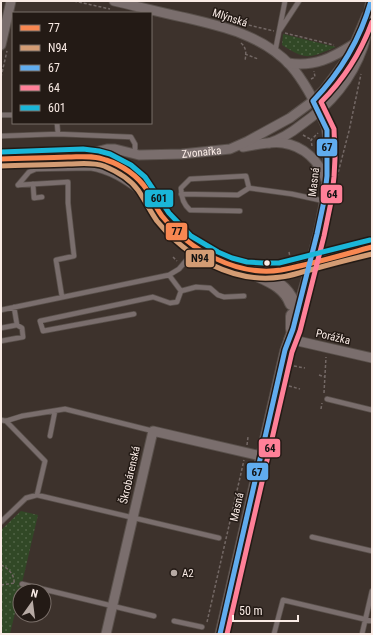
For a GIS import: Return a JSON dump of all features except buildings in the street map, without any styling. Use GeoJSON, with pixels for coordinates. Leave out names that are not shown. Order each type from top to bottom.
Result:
{"type":"FeatureCollection","features":[{"type":"Feature","properties":{"kind":"main road","name":"Zvonařka"},"geometry":{"type":"LineString","coordinates":[[1,160],[78,156],[100,158],[124,169],[138,180],[169,224],[195,249],[216,260],[246,269],[265,271],[280,270],[372,247]]}},
{"type":"Feature","properties":{"kind":"main road"},"geometry":{"type":"LineString","coordinates":[[246,269],[277,284],[289,296],[294,317]]}},
{"type":"Feature","properties":{"kind":"street"},"geometry":{"type":"LineString","coordinates":[[1,45],[11,1]]}},
{"type":"Feature","properties":{"kind":"street"},"geometry":{"type":"LineString","coordinates":[[313,101],[333,80],[355,44],[371,4]]}},
{"type":"Feature","properties":{"kind":"street","name":"Mlýnská"},"geometry":{"type":"LineString","coordinates":[[112,5],[146,12]]}},
{"type":"Feature","properties":{"kind":"street","name":"Mlýnská"},"geometry":{"type":"LineString","coordinates":[[152,13],[230,29],[255,40],[275,52],[288,63],[298,75],[313,101]]}},
{"type":"Feature","properties":{"kind":"street"},"geometry":{"type":"LineString","coordinates":[[269,143],[287,135],[320,112],[338,92],[357,61],[365,38],[367,15]]}},
{"type":"Feature","properties":{"kind":"street"},"geometry":{"type":"LineString","coordinates":[[288,63],[304,65],[321,61],[337,55],[355,44]]}},
{"type":"Feature","properties":{"kind":"street","name":"Masná"},"geometry":{"type":"LineString","coordinates":[[220,634],[285,350],[310,262],[324,201],[328,158],[328,134],[320,112],[313,101]]}},
{"type":"Feature","properties":{"kind":"street","name":"Zvonařka"},"geometry":{"type":"LineString","coordinates":[[78,156],[110,149],[119,149],[137,154],[182,154],[230,149],[283,123],[313,101]]}},
{"type":"Feature","properties":{"kind":"street"},"geometry":{"type":"LineString","coordinates":[[230,149],[269,143],[289,144],[306,153],[320,166],[326,182]]}},
{"type":"Feature","properties":{"kind":"street","name":"Porážka"},"geometry":{"type":"LineString","coordinates":[[294,317],[372,358]]}},
{"type":"Feature","properties":{"kind":"street"},"geometry":{"type":"LineString","coordinates":[[153,431],[261,456]]}},
{"type":"Feature","properties":{"kind":"street","name":"Škrobárenská"},"geometry":{"type":"LineString","coordinates":[[106,634],[153,431]]}},
{"type":"Feature","properties":{"kind":"lane"},"geometry":{"type":"LineString","coordinates":[[275,52],[285,1]]}},
{"type":"Feature","properties":{"kind":"lane"},"geometry":{"type":"LineString","coordinates":[[279,32],[299,1]]}},
{"type":"Feature","properties":{"kind":"lane"},"geometry":{"type":"LineString","coordinates":[[1,115],[12,115]]}},
{"type":"Feature","properties":{"kind":"lane"},"geometry":{"type":"LineString","coordinates":[[57,124],[58,134]]}},
{"type":"Feature","properties":{"kind":"lane"},"geometry":{"type":"LineString","coordinates":[[2,136],[58,134],[131,137],[135,144],[137,154]]}},
{"type":"Feature","properties":{"kind":"lane"},"geometry":{"type":"LineString","coordinates":[[62,297],[56,260],[74,256],[66,195],[68,182],[18,185],[29,172],[36,169],[90,168],[115,176],[152,200]]}},
{"type":"Feature","properties":{"kind":"lane"},"geometry":{"type":"LineString","coordinates":[[240,211],[190,210],[186,206],[181,194],[181,188],[190,179],[246,176],[249,188]]}},
{"type":"Feature","properties":{"kind":"lane"},"geometry":{"type":"LineString","coordinates":[[33,184],[34,198],[42,197]]}},
{"type":"Feature","properties":{"kind":"lane"},"geometry":{"type":"LineString","coordinates":[[181,194],[238,195],[249,188],[292,194],[324,201]]}},
{"type":"Feature","properties":{"kind":"lane"},"geometry":{"type":"LineString","coordinates":[[1,310],[169,276],[179,269],[195,249]]}},
{"type":"Feature","properties":{"kind":"lane"},"geometry":{"type":"LineString","coordinates":[[169,276],[181,291]]}},
{"type":"Feature","properties":{"kind":"lane"},"geometry":{"type":"LineString","coordinates":[[181,291],[196,287],[210,288],[218,295],[224,297],[244,296]]}},
{"type":"Feature","properties":{"kind":"lane"},"geometry":{"type":"LineString","coordinates":[[134,314],[43,331],[40,321],[153,297],[170,303],[177,302],[181,291]]}},
{"type":"Feature","properties":{"kind":"lane"},"geometry":{"type":"LineString","coordinates":[[14,307],[17,325]]}},
{"type":"Feature","properties":{"kind":"lane"},"geometry":{"type":"LineString","coordinates":[[1,328],[17,325],[22,328],[23,337],[1,341]]}},
{"type":"Feature","properties":{"kind":"lane"},"geometry":{"type":"LineString","coordinates":[[328,399],[372,410]]}},
{"type":"Feature","properties":{"kind":"lane"},"geometry":{"type":"LineString","coordinates":[[3,420],[65,409],[153,431]]}},
{"type":"Feature","properties":{"kind":"lane"},"geometry":{"type":"LineString","coordinates":[[50,436],[55,410]]}},
{"type":"Feature","properties":{"kind":"lane"},"geometry":{"type":"LineString","coordinates":[[3,420],[45,461],[37,495]]}},
{"type":"Feature","properties":{"kind":"lane"},"geometry":{"type":"LineString","coordinates":[[1,522],[26,498],[37,495],[133,516],[219,538]]}},
{"type":"Feature","properties":{"kind":"lane"},"geometry":{"type":"LineString","coordinates":[[312,537],[372,551]]}},
{"type":"Feature","properties":{"kind":"lane"},"geometry":{"type":"LineString","coordinates":[[52,591],[154,616]]}},
{"type":"Feature","properties":{"kind":"lane"},"geometry":{"type":"LineString","coordinates":[[362,634],[372,592]]}},
{"type":"Feature","properties":{"kind":"lane"},"geometry":{"type":"LineString","coordinates":[[274,634],[282,600],[372,621]]}},
{"type":"Feature","properties":{"kind":"lane"},"geometry":{"type":"LineString","coordinates":[[174,621],[204,628]]}},
{"type":"Feature","properties":{"kind":"path"},"geometry":{"type":"LineString","coordinates":[[74,1],[112,5]]}},
{"type":"Feature","properties":{"kind":"path"},"geometry":{"type":"LineString","coordinates":[[237,23],[340,46]]}},
{"type":"Feature","properties":{"kind":"path"},"geometry":{"type":"LineString","coordinates":[[240,43],[246,50],[245,61]]}},
{"type":"Feature","properties":{"kind":"path"},"geometry":{"type":"LineString","coordinates":[[246,54],[258,59]]}},
{"type":"Feature","properties":{"kind":"path"},"geometry":{"type":"LineString","coordinates":[[313,68],[315,77],[320,80]]}},
{"type":"Feature","properties":{"kind":"path"},"geometry":{"type":"LineString","coordinates":[[336,180],[362,72]]}},
{"type":"Feature","properties":{"kind":"path"},"geometry":{"type":"LineString","coordinates":[[309,80],[315,77]]}},
{"type":"Feature","properties":{"kind":"path"},"geometry":{"type":"LineString","coordinates":[[324,394],[326,355]]}},
{"type":"Feature","properties":{"kind":"path"},"geometry":{"type":"LineString","coordinates":[[294,366],[305,368]]}},
{"type":"Feature","properties":{"kind":"path"},"geometry":{"type":"LineString","coordinates":[[319,375],[325,376]]}},
{"type":"Feature","properties":{"kind":"path"},"geometry":{"type":"LineString","coordinates":[[289,386],[300,388]]}},
{"type":"Feature","properties":{"kind":"path"},"geometry":{"type":"LineString","coordinates":[[320,409],[322,402]]}},
{"type":"Feature","properties":{"kind":"path"},"geometry":{"type":"LineString","coordinates":[[204,628],[243,463]]}},
{"type":"Feature","properties":{"kind":"path"},"geometry":{"type":"LineString","coordinates":[[1,565],[8,569],[15,580],[14,583]]}},
{"type":"Feature","properties":{"kind":"path"},"geometry":{"type":"LineString","coordinates":[[1,585],[12,583]]}},
{"type":"Feature","properties":{"kind":"green space"},"geometry":{"type":"Polygon","coordinates":[[[283,34],[336,47],[320,54],[303,56],[282,45],[283,34]]]}},
{"type":"Feature","properties":{"kind":"green space"},"geometry":{"type":"Polygon","coordinates":[[[21,511],[38,515],[22,583],[12,583],[13,623],[10,634],[1,634],[1,530],[21,511]]]}},
{"type":"Feature","properties":{"kind":"tunnel"},"geometry":{"type":"LineString","coordinates":[[297,316],[300,301]]}},
{"type":"Feature","properties":{"kind":"transit line","name":"67"},"geometry":{"type":"LineString","coordinates":[[220,634],[285,350],[293,329],[324,201],[327,176],[327,130],[313,101],[332,79],[348,55],[361,29],[371,1]]}},
{"type":"Feature","properties":{"kind":"transit line","name":"64"},"geometry":{"type":"LineString","coordinates":[[227,634],[292,352],[300,331],[331,202],[335,158],[334,129],[321,102],[351,65],[363,44],[372,22]]}},
{"type":"Feature","properties":{"kind":"transit line","name":"601"},"geometry":{"type":"LineString","coordinates":[[1,152],[83,149],[110,154],[131,165],[145,177],[169,213],[191,236],[218,252],[247,262],[279,263],[370,240]]}},
{"type":"Feature","properties":{"kind":"transit line","name":"77"},"geometry":{"type":"LineString","coordinates":[[1,159],[97,157],[112,162],[124,168],[139,180],[147,190],[162,216],[186,240],[200,250],[231,265],[264,271],[281,270],[372,247]]}},
{"type":"Feature","properties":{"kind":"transit line","name":"N94"},"geometry":{"type":"LineString","coordinates":[[1,166],[95,164],[109,168],[135,186],[157,221],[182,246],[212,265],[229,272],[263,278],[285,276],[372,254]]}},
{"type":"Feature","properties":{"kind":"place","name":"A2"},"geometry":{"type":"Point","coordinates":[174,573]}}]}
